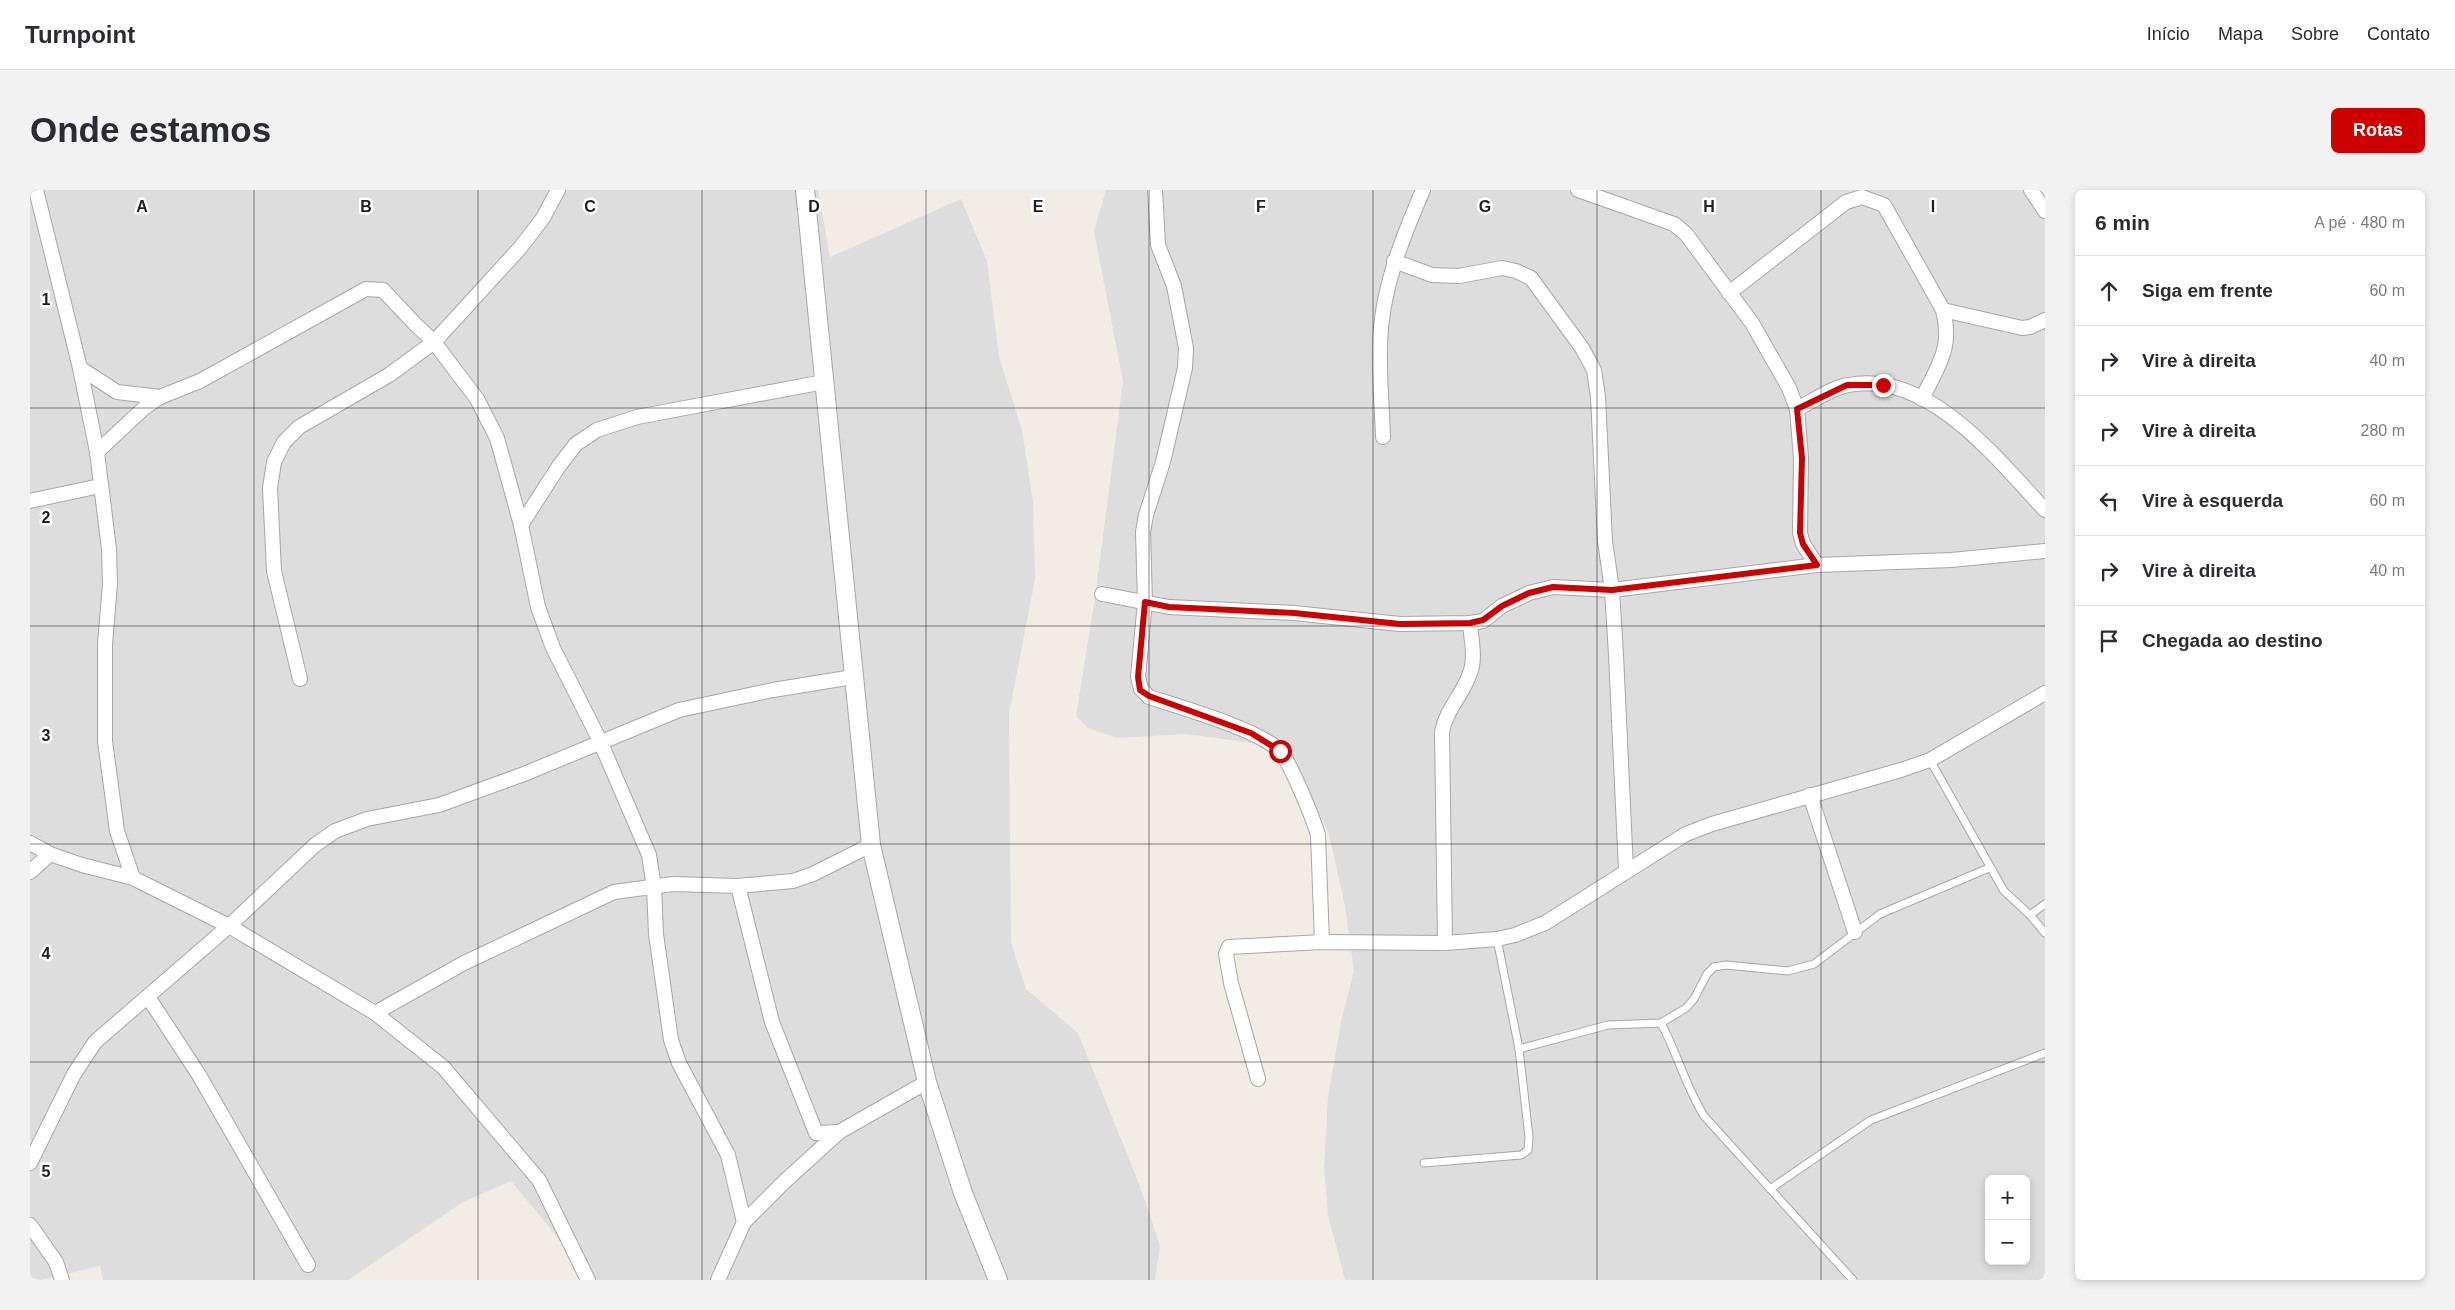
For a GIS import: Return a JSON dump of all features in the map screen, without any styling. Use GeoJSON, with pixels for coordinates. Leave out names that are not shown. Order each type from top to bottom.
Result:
{"type":"FeatureCollection","features":[{"type":"Feature","properties":{"kind":"street"},"geometry":{"type":"LineString","coordinates":[[36,190],[80,368],[97,452],[109,548],[110,584],[106,644],[104,740],[117,831],[133,878]]}},
{"type":"Feature","properties":{"kind":"street"},"geometry":{"type":"LineString","coordinates":[[300,679],[274,571],[270,488],[274,462],[284,442],[300,427],[389,375],[434,342],[520,248],[543,218],[558,190]]}},
{"type":"Feature","properties":{"kind":"street"},"geometry":{"type":"LineString","coordinates":[[805,190],[871,845],[927,1082],[964,1193],[998,1280]]}},
{"type":"Feature","properties":{"kind":"street"},"geometry":{"type":"LineString","coordinates":[[1155,190],[1158,245],[1174,286],[1186,348],[1186,368],[1163,462],[1146,515],[1143,532],[1145,602],[1138,677],[1140,690],[1149,696],[1251,733],[1280,751],[1314,821],[1318,835],[1322,942]]}},
{"type":"Feature","properties":{"kind":"street"},"geometry":{"type":"LineString","coordinates":[[1383,437],[1380,343],[1394,262],[1423,190]]}},
{"type":"Feature","properties":{"kind":"street"},"geometry":{"type":"LineString","coordinates":[[1578,190],[1674,224],[1686,234],[1752,323],[1789,388],[1797,409],[1802,458],[1800,533],[1803,544],[1817,565]]}},
{"type":"Feature","properties":{"kind":"street"},"geometry":{"type":"LineString","coordinates":[[2031,190],[2045,211]]}},
{"type":"Feature","properties":{"kind":"street"},"geometry":{"type":"LineString","coordinates":[[1730,293],[1846,202],[1862,197],[1884,205],[1943,310],[1948,340],[1922,399]]}},
{"type":"Feature","properties":{"kind":"street"},"geometry":{"type":"LineString","coordinates":[[1394,262],[1432,275],[1459,276],[1502,268],[1516,270],[1531,278],[1582,348],[1594,370],[1598,398],[1605,541],[1612,590],[1626,870]]}},
{"type":"Feature","properties":{"kind":"street"},"geometry":{"type":"LineString","coordinates":[[97,452],[144,408],[160,397],[200,381],[366,289],[376,288],[384,290],[434,342],[477,399],[497,438],[522,525],[538,607],[553,648],[600,741],[649,855],[654,886],[656,934],[671,1040],[679,1063],[728,1155],[744,1222]]}},
{"type":"Feature","properties":{"kind":"street"},"geometry":{"type":"LineString","coordinates":[[1943,310],[2022,328],[2030,327],[2045,320]]}},
{"type":"Feature","properties":{"kind":"street"},"geometry":{"type":"LineString","coordinates":[[80,368],[117,392],[160,397]]}},
{"type":"Feature","properties":{"kind":"street"},"geometry":{"type":"LineString","coordinates":[[522,525],[558,466],[576,444],[597,430],[637,416],[824,382]]}},
{"type":"Feature","properties":{"kind":"street"},"geometry":{"type":"LineString","coordinates":[[1797,409],[1847,385],[1865,383],[1883,385],[1922,399],[1953,416],[1975,435],[2045,510]]}},
{"type":"Feature","properties":{"kind":"street"},"geometry":{"type":"LineString","coordinates":[[30,501],[100,486]]}},
{"type":"Feature","properties":{"kind":"street"},"geometry":{"type":"LineString","coordinates":[[1102,594],[1169,607],[1294,613],[1400,624],[1470,623],[1483,620],[1502,606],[1529,593],[1553,587],[1612,590],[1817,565],[1951,560],[2045,551]]}},
{"type":"Feature","properties":{"kind":"street"},"geometry":{"type":"LineString","coordinates":[[1445,943],[1442,732],[1444,720],[1470,675],[1473,664],[1470,623]]}},
{"type":"Feature","properties":{"kind":"street"},"geometry":{"type":"LineString","coordinates":[[30,1163],[74,1074],[95,1042],[230,926],[315,845],[335,831],[367,819],[439,805],[524,774],[679,710],[773,690],[853,678]]}},
{"type":"Feature","properties":{"kind":"street"},"geometry":{"type":"LineString","coordinates":[[1258,1079],[1231,983],[1226,954],[1229,946],[1322,942],[1445,943],[1497,939],[1545,923],[1626,870],[1686,834],[1712,824],[1930,760],[2045,693]]}},
{"type":"Feature","properties":{"kind":"street"},"geometry":{"type":"LineString","coordinates":[[1810,795],[1855,932]]}},
{"type":"Feature","properties":{"kind":"street"},"geometry":{"type":"LineString","coordinates":[[30,843],[50,854],[82,865],[133,878],[230,926],[375,1012],[443,1067],[539,1180],[588,1280]]}},
{"type":"Feature","properties":{"kind":"street"},"geometry":{"type":"LineString","coordinates":[[375,1012],[464,962],[589,902],[614,892],[673,884],[738,886],[793,881],[813,874],[871,845]]}},
{"type":"Feature","properties":{"kind":"street"},"geometry":{"type":"LineString","coordinates":[[30,872],[50,854]]}},
{"type":"Feature","properties":{"kind":"street"},"geometry":{"type":"LineString","coordinates":[[738,886],[772,1022],[803,1104],[816,1133],[839,1132]]}},
{"type":"Feature","properties":{"kind":"street"},"geometry":{"type":"LineString","coordinates":[[148,997],[198,1075],[308,1265]]}},
{"type":"Feature","properties":{"kind":"street"},"geometry":{"type":"LineString","coordinates":[[718,1280],[744,1222],[839,1132],[927,1082]]}},
{"type":"Feature","properties":{"kind":"street"},"geometry":{"type":"LineString","coordinates":[[30,1225],[56,1262],[62,1280]]}},
{"type":"Feature","properties":{"kind":"lane"},"geometry":{"type":"LineString","coordinates":[[1930,760],[2004,892],[2030,915],[2045,933]]}},
{"type":"Feature","properties":{"kind":"lane"},"geometry":{"type":"LineString","coordinates":[[1519,1049],[1608,1025],[1661,1023],[1686,1008],[1694,999],[1714,967],[1726,965],[1788,971],[1814,964],[1880,914],[1989,868]]}},
{"type":"Feature","properties":{"kind":"lane"},"geometry":{"type":"LineString","coordinates":[[2030,915],[2045,904]]}},
{"type":"Feature","properties":{"kind":"lane"},"geometry":{"type":"LineString","coordinates":[[1424,1163],[1521,1155],[1528,1150],[1529,1137],[1519,1049],[1497,939]]}},
{"type":"Feature","properties":{"kind":"lane"},"geometry":{"type":"LineString","coordinates":[[1661,1023],[1675,1049],[1694,1101],[1704,1116],[1853,1280]]}},
{"type":"Feature","properties":{"kind":"lane"},"geometry":{"type":"LineString","coordinates":[[1770,1189],[1871,1120],[2045,1053]]}},
{"type":"Feature","properties":{"kind":"shaded area"},"geometry":{"type":"Polygon","coordinates":[[[30,190],[818,190],[830,257],[961,199],[987,261],[999,357],[1022,430],[1033,502],[1035,579],[1009,714],[1011,943],[1026,989],[1078,1033],[1138,1181],[1160,1245],[1155,1280],[589,1280],[511,1181],[463,1202],[348,1280],[103,1280],[100,1266],[40,1280],[30,1277],[30,190]]]}},
{"type":"Feature","properties":{"kind":"shaded area"},"geometry":{"type":"Polygon","coordinates":[[[1106,190],[2045,190],[2045,1280],[1345,1280],[1328,1215],[1324,1168],[1328,1097],[1341,1022],[1354,971],[1345,906],[1329,834],[1298,770],[1253,743],[1186,734],[1117,738],[1088,728],[1076,716],[1095,598],[1123,381],[1094,231],[1106,190]]]}},
{"type":"Feature","properties":{"kind":"route"},"geometry":{"type":"LineString","coordinates":[[1280,751],[1251,733],[1149,696],[1140,690],[1138,677],[1145,602],[1169,607],[1294,613],[1400,624],[1470,623],[1483,620],[1502,606],[1529,593],[1553,587],[1612,590],[1817,565],[1803,544],[1800,533],[1799,514],[1802,458],[1797,409],[1847,385],[1865,383],[1883,385]]}}]}
